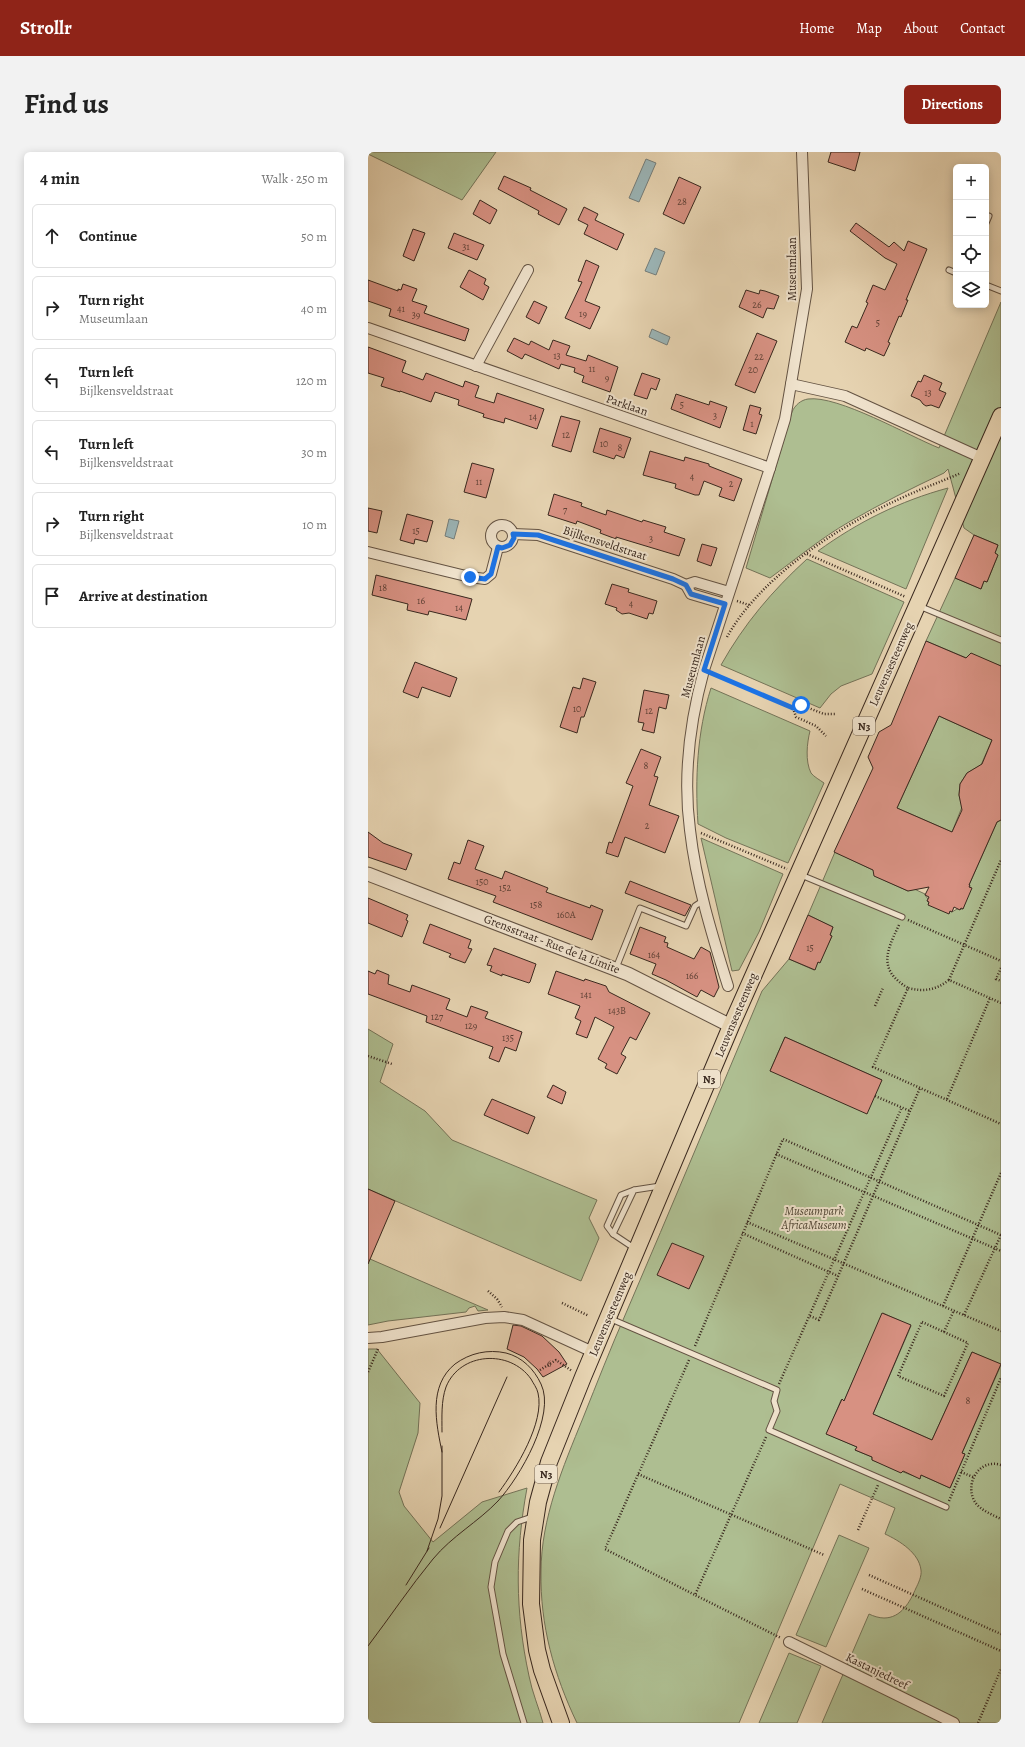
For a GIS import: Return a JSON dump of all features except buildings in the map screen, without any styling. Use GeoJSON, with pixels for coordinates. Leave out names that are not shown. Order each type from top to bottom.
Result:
{"type":"FeatureCollection","features":[{"type":"Feature","properties":{"kind":"main road","name":"Leuvensesteenweg"},"geometry":{"type":"LineString","coordinates":[[561,1723],[542,1670],[537,1650],[531,1604],[532,1540],[535,1516],[549,1462],[608,1317],[731,1026],[1001,416]]}},
{"type":"Feature","properties":{"kind":"street","name":"Museumlaan"},"geometry":{"type":"LineString","coordinates":[[728,986],[696,871],[690,829],[688,788],[689,757],[697,697],[704,670],[770,468],[785,419],[792,384],[807,288],[802,152]]}},
{"type":"Feature","properties":{"kind":"street"},"geometry":{"type":"LineString","coordinates":[[476,366],[528,270]]}},
{"type":"Feature","properties":{"kind":"street","name":"Parklaan"},"geometry":{"type":"LineString","coordinates":[[368,328],[770,468]]}},
{"type":"Feature","properties":{"kind":"street"},"geometry":{"type":"LineString","coordinates":[[792,384],[845,396],[980,462]]}},
{"type":"Feature","properties":{"kind":"street","name":"Bijlkensveldstraat"},"geometry":{"type":"LineString","coordinates":[[368,552],[470,577],[485,579],[491,574],[498,547],[491,537],[494,529],[505,526],[509,527],[513,534],[538,535],[673,579],[686,585],[691,594],[725,604]]}},
{"type":"Feature","properties":{"kind":"street"},"geometry":{"type":"LineString","coordinates":[[498,547],[502,548],[510,545],[514,538],[513,534]]}},
{"type":"Feature","properties":{"kind":"street","name":"Bijlkensveldstraat"},"geometry":{"type":"LineString","coordinates":[[686,585],[695,582],[729,592]]}},
{"type":"Feature","properties":{"kind":"street","name":"Grensstraat - Rue de la Limite"},"geometry":{"type":"LineString","coordinates":[[368,874],[616,969],[649,984],[731,1026]]}},
{"type":"Feature","properties":{"kind":"street"},"geometry":{"type":"LineString","coordinates":[[368,1338],[382,1337],[485,1318],[504,1316],[523,1320],[594,1352]]}},
{"type":"Feature","properties":{"kind":"street","name":"Kastanjedreef"},"geometry":{"type":"LineString","coordinates":[[789,1642],[954,1723]]}},
{"type":"Feature","properties":{"kind":"lane"},"geometry":{"type":"LineString","coordinates":[[949,270],[954,272]]}},
{"type":"Feature","properties":{"kind":"lane"},"geometry":{"type":"LineString","coordinates":[[989,286],[1001,291]]}},
{"type":"Feature","properties":{"kind":"lane"},"geometry":{"type":"LineString","coordinates":[[917,604],[1001,640]]}},
{"type":"Feature","properties":{"kind":"lane"},"geometry":{"type":"LineString","coordinates":[[798,874],[902,917]]}},
{"type":"Feature","properties":{"kind":"lane"},"geometry":{"type":"LineString","coordinates":[[616,969],[640,908],[686,926],[695,906],[704,900]]}},
{"type":"Feature","properties":{"kind":"lane"},"geometry":{"type":"LineString","coordinates":[[637,1249],[628,1246],[613,1234],[607,1226],[621,1195],[634,1190],[665,1185]]}},
{"type":"Feature","properties":{"kind":"lane"},"geometry":{"type":"LineString","coordinates":[[613,1234],[634,1190]]}},
{"type":"Feature","properties":{"kind":"lane"},"geometry":{"type":"LineString","coordinates":[[608,1317],[777,1390],[774,1401],[777,1411],[769,1430],[946,1507]]}},
{"type":"Feature","properties":{"kind":"lane"},"geometry":{"type":"LineString","coordinates":[[524,1723],[503,1654],[491,1587],[495,1562],[508,1531],[517,1522],[535,1516]]}},
{"type":"Feature","properties":{"kind":"path"},"geometry":{"type":"LineString","coordinates":[[726,639],[738,620],[762,590],[784,570],[842,530],[877,510],[980,462]]}},
{"type":"Feature","properties":{"kind":"path"},"geometry":{"type":"LineString","coordinates":[[807,554],[917,604]]}},
{"type":"Feature","properties":{"kind":"path"},"geometry":{"type":"LineString","coordinates":[[704,670],[793,708],[801,705],[824,714],[835,714]]}},
{"type":"Feature","properties":{"kind":"path"},"geometry":{"type":"LineString","coordinates":[[793,708],[796,717],[816,726],[826,736]]}},
{"type":"Feature","properties":{"kind":"path"},"geometry":{"type":"LineString","coordinates":[[690,829],[798,874]]}},
{"type":"Feature","properties":{"kind":"path"},"geometry":{"type":"LineString","coordinates":[[902,917],[889,947],[887,962],[892,976],[908,988],[919,991],[930,990],[941,986],[949,980],[1001,860]]}},
{"type":"Feature","properties":{"kind":"path"},"geometry":{"type":"LineString","coordinates":[[911,921],[1001,961]]}},
{"type":"Feature","properties":{"kind":"path"},"geometry":{"type":"LineString","coordinates":[[1001,968],[996,979],[1001,981]]}},
{"type":"Feature","properties":{"kind":"path"},"geometry":{"type":"LineString","coordinates":[[949,980],[1001,1003]]}},
{"type":"Feature","properties":{"kind":"path"},"geometry":{"type":"LineString","coordinates":[[875,1006],[883,988]]}},
{"type":"Feature","properties":{"kind":"path"},"geometry":{"type":"LineString","coordinates":[[908,988],[873,1067],[1001,1124]]}},
{"type":"Feature","properties":{"kind":"path"},"geometry":{"type":"LineString","coordinates":[[947,1099],[990,998]]}},
{"type":"Feature","properties":{"kind":"path"},"geometry":{"type":"LineString","coordinates":[[368,1056],[392,1064]]}},
{"type":"Feature","properties":{"kind":"path"},"geometry":{"type":"LineString","coordinates":[[810,1316],[819,1320],[920,1088]]}},
{"type":"Feature","properties":{"kind":"path"},"geometry":{"type":"LineString","coordinates":[[875,1096],[910,1111]]}},
{"type":"Feature","properties":{"kind":"path"},"geometry":{"type":"LineString","coordinates":[[777,1390],[902,1107]]}},
{"type":"Feature","properties":{"kind":"path"},"geometry":{"type":"LineString","coordinates":[[789,1642],[604,1549],[692,1353],[783,1139],[1001,1235],[964,1315]]}},
{"type":"Feature","properties":{"kind":"path"},"geometry":{"type":"LineString","coordinates":[[776,1154],[1001,1251]]}},
{"type":"Feature","properties":{"kind":"path"},"geometry":{"type":"LineString","coordinates":[[943,1306],[977,1225],[1001,1173]]}},
{"type":"Feature","properties":{"kind":"path"},"geometry":{"type":"LineString","coordinates":[[747,1222],[1001,1331]]}},
{"type":"Feature","properties":{"kind":"path"},"geometry":{"type":"LineString","coordinates":[[742,1233],[838,1276]]}},
{"type":"Feature","properties":{"kind":"path"},"geometry":{"type":"LineString","coordinates":[[488,1291],[497,1299],[504,1316]]}},
{"type":"Feature","properties":{"kind":"path"},"geometry":{"type":"LineString","coordinates":[[562,1304],[589,1316]]}},
{"type":"Feature","properties":{"kind":"path"},"geometry":{"type":"LineString","coordinates":[[944,1332],[954,1310]]}},
{"type":"Feature","properties":{"kind":"path"},"geometry":{"type":"LineString","coordinates":[[922,1322],[944,1332],[968,1343],[944,1396],[898,1376],[922,1322]]}},
{"type":"Feature","properties":{"kind":"path"},"geometry":{"type":"LineString","coordinates":[[368,1372],[382,1337]]}},
{"type":"Feature","properties":{"kind":"path"},"geometry":{"type":"LineString","coordinates":[[540,1370],[556,1360],[583,1377]]}},
{"type":"Feature","properties":{"kind":"path"},"geometry":{"type":"LineString","coordinates":[[946,1507],[1001,1378]]}},
{"type":"Feature","properties":{"kind":"path"},"geometry":{"type":"LineString","coordinates":[[695,1596],[769,1430]]}},
{"type":"Feature","properties":{"kind":"path"},"geometry":{"type":"LineString","coordinates":[[1001,1465],[986,1465],[976,1472],[973,1477],[971,1489],[975,1502],[979,1507],[1001,1519]]}},
{"type":"Feature","properties":{"kind":"path"},"geometry":{"type":"LineString","coordinates":[[961,1472],[973,1477]]}},
{"type":"Feature","properties":{"kind":"path"},"geometry":{"type":"LineString","coordinates":[[638,1474],[731,1516],[824,1555]]}},
{"type":"Feature","properties":{"kind":"path"},"geometry":{"type":"LineString","coordinates":[[858,1530],[872,1498]]}},
{"type":"Feature","properties":{"kind":"path"},"geometry":{"type":"LineString","coordinates":[[869,1575],[1001,1634]]}},
{"type":"Feature","properties":{"kind":"path"},"geometry":{"type":"LineString","coordinates":[[862,1589],[1001,1651]]}},
{"type":"Feature","properties":{"kind":"path"},"geometry":{"type":"LineString","coordinates":[[978,1723],[1001,1669]]}},
{"type":"Feature","properties":{"kind":"green space"},"geometry":{"type":"Polygon","coordinates":[[[368,152],[496,152],[462,200],[368,154],[368,152]]]}},
{"type":"Feature","properties":{"kind":"green space"},"geometry":{"type":"Polygon","coordinates":[[[1001,302],[1001,666],[970,654],[969,659],[926,641],[955,578],[981,589],[984,581],[987,582],[998,555],[995,553],[998,545],[974,535],[964,528],[948,469],[944,473],[908,490],[839,528],[770,578],[746,568],[793,409],[803,400],[808,399],[821,399],[837,403],[874,418],[939,448],[1001,302]]]}},
{"type":"Feature","properties":{"kind":"green space"},"geometry":{"type":"Polygon","coordinates":[[[948,488],[906,589],[818,551],[848,531],[896,506],[948,488]]]}},
{"type":"Feature","properties":{"kind":"green space"},"geometry":{"type":"Polygon","coordinates":[[[807,559],[904,602],[872,674],[841,686],[831,694],[820,708],[721,665],[739,636],[770,596],[807,559]]]}},
{"type":"Feature","properties":{"kind":"green space"},"geometry":{"type":"Polygon","coordinates":[[[711,688],[810,731],[807,752],[809,768],[815,777],[824,783],[788,863],[726,838],[698,824],[698,756],[706,705],[711,688]]]}},
{"type":"Feature","properties":{"kind":"green space"},"geometry":{"type":"Polygon","coordinates":[[[939,716],[992,740],[981,765],[967,773],[960,784],[959,795],[962,807],[952,832],[897,808],[939,716]]]}},
{"type":"Feature","properties":{"kind":"green space","name":"Museumpark AfricaMuseum"},"geometry":{"type":"Polygon","coordinates":[[[1001,820],[1001,1365],[1001,1723],[822,1723],[869,1614],[884,1618],[900,1612],[911,1599],[919,1582],[921,1572],[917,1558],[913,1553],[897,1540],[885,1534],[895,1508],[840,1484],[739,1723],[577,1723],[555,1668],[543,1611],[541,1592],[542,1552],[549,1512],[554,1493],[568,1455],[609,1352],[762,991],[789,959],[814,970],[818,962],[820,962],[832,936],[830,935],[833,927],[808,915],[835,852],[875,871],[875,876],[908,891],[912,888],[925,894],[928,899],[927,901],[949,913],[950,911],[952,912],[957,909],[963,909],[970,886],[969,885],[997,822],[1001,820]],[[785,1037],[770,1071],[882,1080],[785,1037]],[[883,1313],[844,1401],[841,1400],[827,1434],[857,1447],[855,1450],[872,1457],[872,1460],[919,1478],[921,1475],[950,1488],[965,1454],[962,1453],[1001,1365],[972,1352],[932,1440],[873,1414],[911,1326],[883,1313]]]}},
{"type":"Feature","properties":{"kind":"green space"},"geometry":{"type":"Polygon","coordinates":[[[701,838],[783,874],[759,932],[739,970],[732,971],[701,838]]]}},
{"type":"Feature","properties":{"kind":"green space"},"geometry":{"type":"Polygon","coordinates":[[[368,1029],[393,1044],[380,1082],[425,1111],[452,1140],[597,1200],[589,1218],[599,1238],[581,1281],[368,1189],[368,1029]]]}},
{"type":"Feature","properties":{"kind":"green space"},"geometry":{"type":"Polygon","coordinates":[[[370,1259],[488,1310],[478,1311],[475,1306],[469,1308],[466,1312],[388,1321],[368,1325],[368,1262],[370,1259]]]}},
{"type":"Feature","properties":{"kind":"green space"},"geometry":{"type":"Polygon","coordinates":[[[368,1349],[377,1349],[420,1403],[418,1433],[399,1492],[404,1506],[433,1542],[482,1502],[527,1488],[520,1536],[518,1582],[519,1605],[524,1652],[532,1688],[543,1723],[368,1723],[368,1349]]]}},
{"type":"Feature","properties":{"kind":"green space"},"geometry":{"type":"Polygon","coordinates":[[[839,1535],[869,1548],[826,1647],[796,1635],[839,1535]]]}},
{"type":"Feature","properties":{"kind":"green space"},"geometry":{"type":"Polygon","coordinates":[[[789,1653],[821,1666],[797,1723],[759,1723],[789,1653]]]}},
{"type":"Feature","properties":{"kind":"water"},"geometry":{"type":"Polygon","coordinates":[[[646,159],[656,163],[639,202],[629,198],[646,159]]]}},
{"type":"Feature","properties":{"kind":"water"},"geometry":{"type":"Polygon","coordinates":[[[655,248],[665,252],[656,275],[645,271],[655,248]]]}},
{"type":"Feature","properties":{"kind":"water"},"geometry":{"type":"Polygon","coordinates":[[[652,329],[670,337],[667,345],[649,337],[652,329]]]}},
{"type":"Feature","properties":{"kind":"water"},"geometry":{"type":"Polygon","coordinates":[[[449,519],[459,521],[454,539],[445,536],[449,519]]]}},
{"type":"Feature","properties":{"kind":"tram line"},"geometry":{"type":"LineString","coordinates":[[368,1646],[433,1559],[448,1543],[498,1501],[525,1462],[540,1428],[544,1412],[544,1397],[541,1384],[527,1364],[512,1355],[493,1351],[467,1357],[455,1364],[446,1373],[437,1394],[436,1405],[436,1417],[442,1452]]}},
{"type":"Feature","properties":{"kind":"tram line"},"geometry":{"type":"LineString","coordinates":[[442,1432],[444,1392],[453,1375],[462,1367],[474,1361],[499,1359],[522,1369],[536,1387],[539,1405],[537,1417],[528,1445],[499,1492]]}},
{"type":"Feature","properties":{"kind":"tram line"},"geometry":{"type":"LineString","coordinates":[[440,1528],[507,1377]]}},
{"type":"Feature","properties":{"kind":"tram line"},"geometry":{"type":"LineString","coordinates":[[427,1551],[438,1519],[442,1496],[442,1446]]}},
{"type":"Feature","properties":{"kind":"tram line"},"geometry":{"type":"LineString","coordinates":[[406,1585],[429,1548]]}},
{"type":"Feature","properties":{"kind":"route"},"geometry":{"type":"LineString","coordinates":[[470,577],[485,579],[491,574],[498,547],[502,548],[510,545],[514,538],[513,534],[538,535],[673,579],[686,585],[691,594],[725,604],[704,670],[793,708],[801,705]]}}]}
